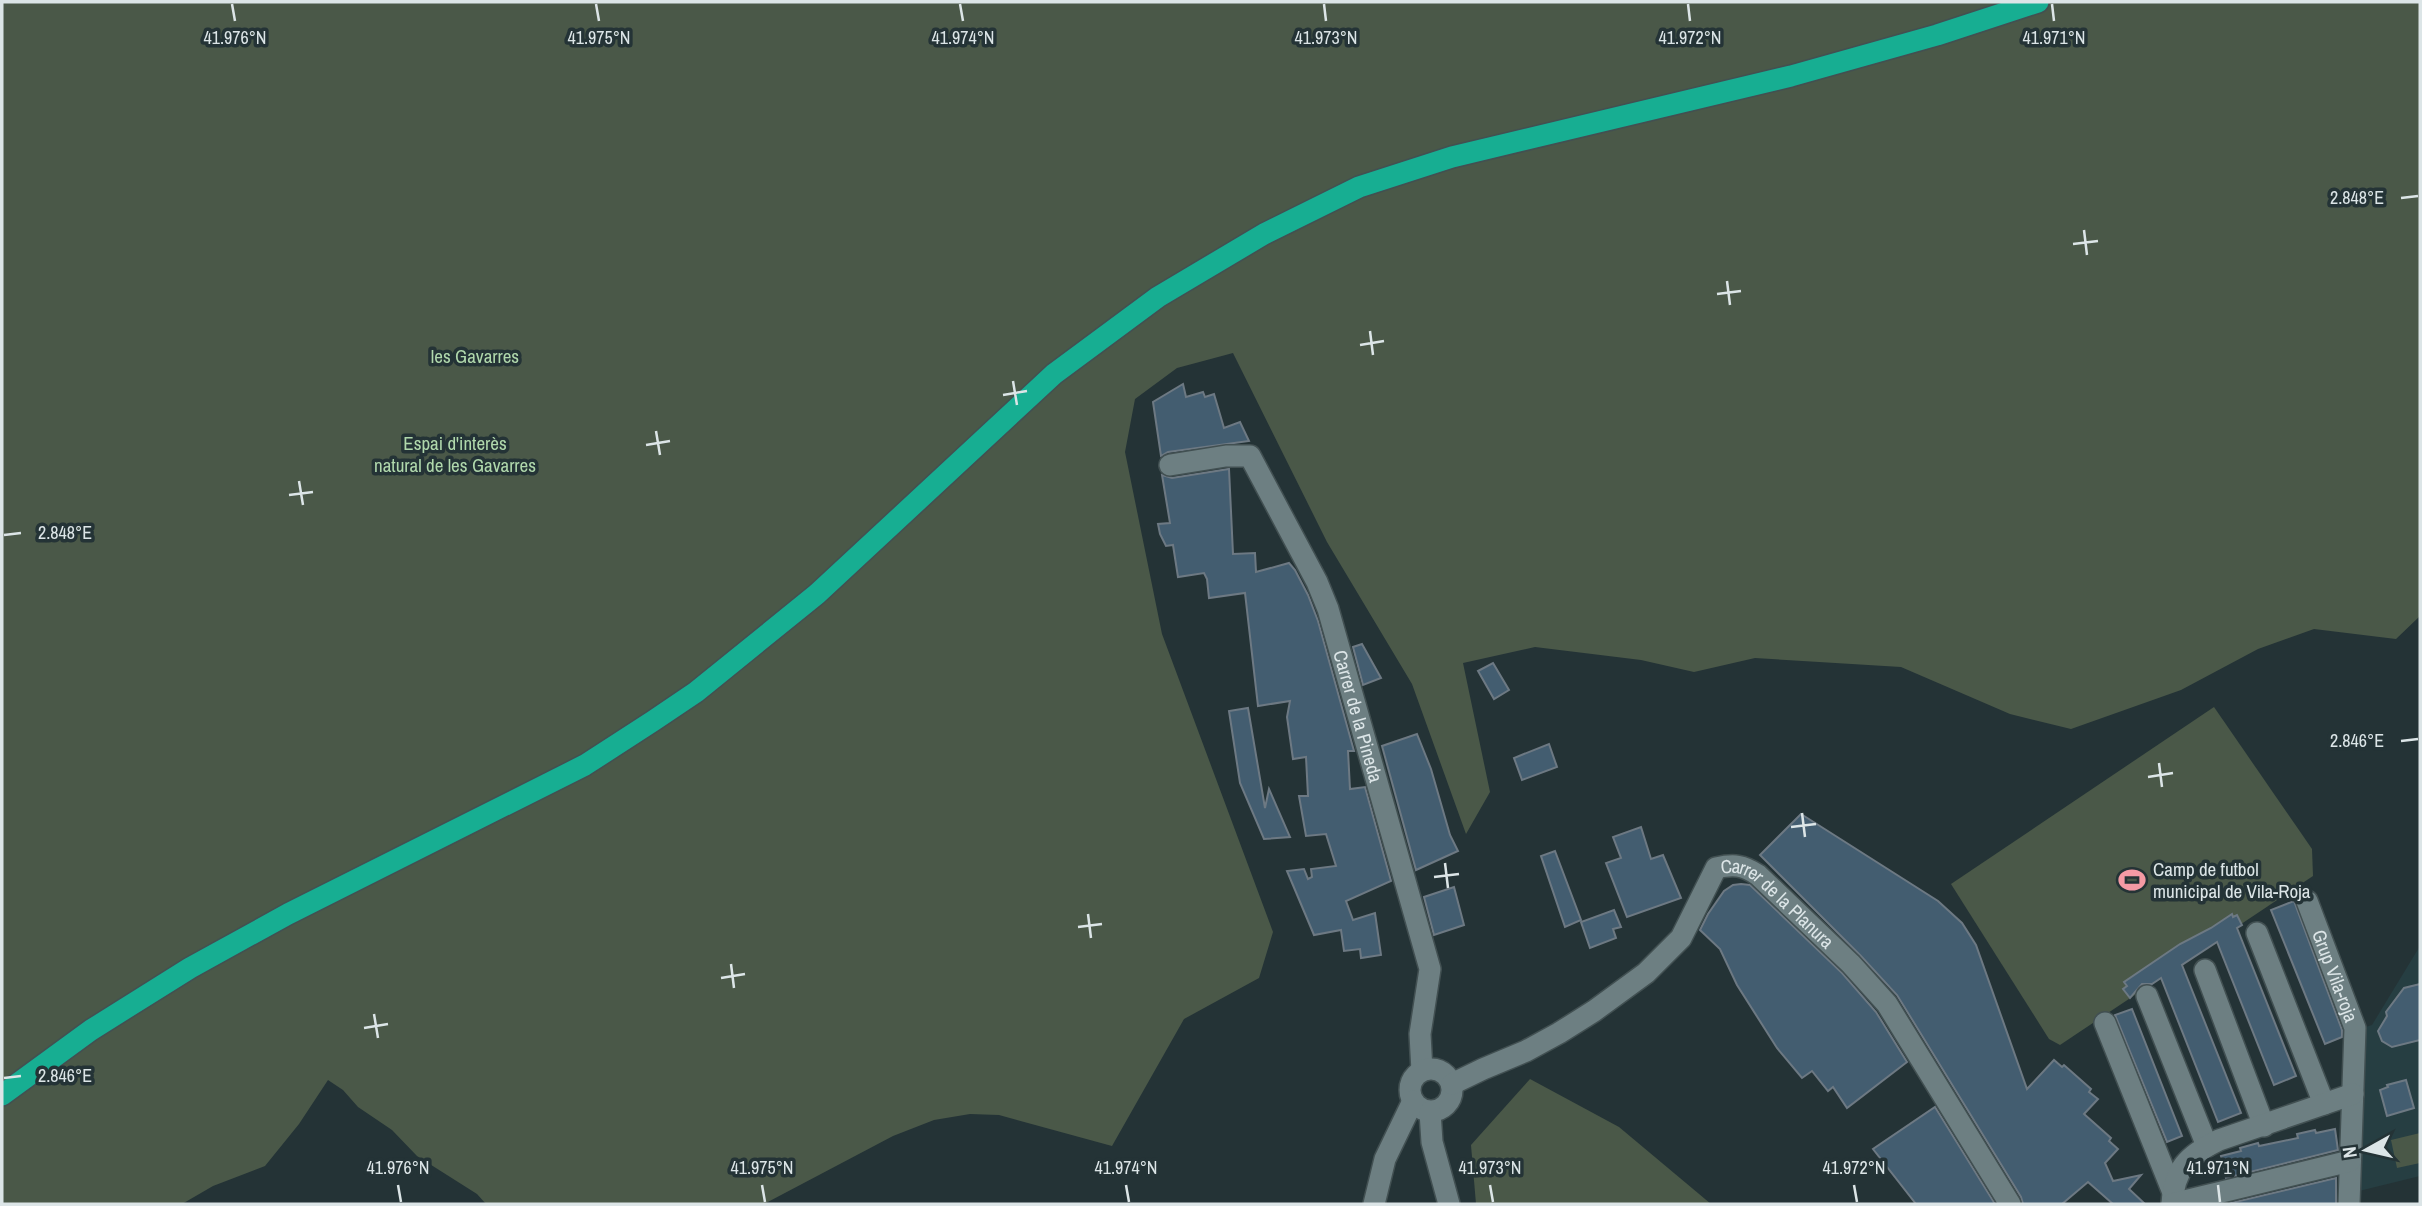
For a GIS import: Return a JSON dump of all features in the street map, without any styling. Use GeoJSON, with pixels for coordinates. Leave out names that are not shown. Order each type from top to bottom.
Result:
{"type":"FeatureCollection","features":[{"type":"Feature","properties":{"kind":"highway"},"geometry":{"type":"LineString","coordinates":[[2,1095],[91,1030],[190,968],[288,914],[585,765],[696,692],[817,594],[1054,374],[1158,297],[1264,234],[1359,187],[1452,157],[1791,76],[1937,35],[2038,2]]}},
{"type":"Feature","properties":{"kind":"street","name":"Carrer de la Pineda"},"geometry":{"type":"LineString","coordinates":[[1170,465],[1226,456],[1250,456],[1325,600],[1430,969],[1420,1034],[1422,1071]]}},
{"type":"Feature","properties":{"kind":"street","name":"Carrer de la Planura"},"geometry":{"type":"LineString","coordinates":[[1452,1084],[1548,1039],[1594,1011],[1646,973],[1681,938],[1716,868],[1744,866],[1758,875],[1851,964],[1887,1004],[2010,1204]]}},
{"type":"Feature","properties":{"kind":"street","name":"Grup Vila-roja"},"geometry":{"type":"LineString","coordinates":[[2307,901],[2355,1028],[2348,1204]]}},
{"type":"Feature","properties":{"kind":"street"},"geometry":{"type":"LineString","coordinates":[[2257,933],[2324,1104]]}},
{"type":"Feature","properties":{"kind":"street"},"geometry":{"type":"LineString","coordinates":[[2205,970],[2264,1126]]}},
{"type":"Feature","properties":{"kind":"street"},"geometry":{"type":"LineString","coordinates":[[2147,996],[2207,1146]]}},
{"type":"Feature","properties":{"kind":"street"},"geometry":{"type":"LineString","coordinates":[[2105,1023],[2172,1199]]}},
{"type":"Feature","properties":{"kind":"street"},"geometry":{"type":"LineString","coordinates":[[1421,1107],[1436,1111],[1447,1104],[1452,1084],[1437,1070],[1422,1071],[1412,1080],[1410,1087],[1421,1107],[1449,1204]]}},
{"type":"Feature","properties":{"kind":"street"},"geometry":{"type":"LineString","coordinates":[[2172,1199],[2178,1174],[2199,1150],[2353,1094]]}},
{"type":"Feature","properties":{"kind":"street"},"geometry":{"type":"LineString","coordinates":[[1375,1203],[1385,1159],[1421,1107]]}},
{"type":"Feature","properties":{"kind":"street"},"geometry":{"type":"LineString","coordinates":[[2172,1199],[2350,1161]]}},
{"type":"Feature","properties":{"kind":"shaded area"},"geometry":{"type":"Polygon","coordinates":[[[2420,946],[2420,1176],[2359,1191],[2362,1028],[2372,1025],[2420,946]]]}},
{"type":"Feature","properties":{"kind":"green space","name":"Espai d'interès natural de les Gavarres"},"geometry":{"type":"Polygon","coordinates":[[[2,2],[2420,2],[2420,616],[2396,639],[2314,629],[2258,649],[2181,690],[2071,729],[2010,714],[1901,667],[1755,658],[1694,672],[1641,660],[1535,647],[1463,663],[1490,792],[1466,834],[1412,684],[1327,542],[1233,353],[1177,368],[1135,399],[1125,452],[1162,634],[1273,932],[1259,978],[1184,1019],[1112,1146],[999,1115],[970,1114],[934,1120],[893,1136],[764,1204],[486,1204],[477,1194],[417,1156],[392,1130],[358,1107],[343,1090],[328,1080],[299,1124],[265,1166],[213,1186],[182,1204],[2,1204],[2,2]]]}},
{"type":"Feature","properties":{"kind":"green space","name":"Camp de futbol municipal de Vila-Roja"},"geometry":{"type":"Polygon","coordinates":[[[2214,707],[2312,849],[2313,876],[2060,1045],[2049,1039],[1951,884],[2214,707]]]}},
{"type":"Feature","properties":{"kind":"green space"},"geometry":{"type":"Polygon","coordinates":[[[1530,1079],[1619,1127],[1711,1204],[1476,1204],[1471,1145],[1530,1079]]]}},
{"type":"Feature","properties":{"kind":"green space"},"geometry":{"type":"Polygon","coordinates":[[[2420,1133],[2420,1163],[2397,1168],[2391,1140],[2420,1133]]]}},
{"type":"Feature","properties":{"kind":"building"},"geometry":{"type":"Polygon","coordinates":[[[1183,384],[1186,397],[1203,392],[1205,397],[1214,394],[1224,428],[1240,422],[1249,441],[1168,452],[1161,456],[1153,402],[1183,384]]]}},
{"type":"Feature","properties":{"kind":"building"},"geometry":{"type":"Polygon","coordinates":[[[1229,469],[1233,554],[1255,553],[1256,572],[1289,563],[1308,595],[1318,621],[1354,751],[1348,751],[1350,789],[1365,787],[1391,881],[1346,901],[1353,920],[1375,913],[1381,955],[1361,958],[1360,949],[1344,951],[1341,930],[1314,935],[1287,871],[1304,869],[1308,879],[1312,877],[1311,869],[1336,866],[1326,834],[1306,836],[1299,796],[1308,796],[1306,757],[1293,759],[1287,717],[1290,701],[1258,706],[1245,593],[1209,598],[1204,573],[1178,577],[1173,545],[1166,546],[1160,534],[1158,524],[1170,523],[1162,475],[1172,478],[1229,469]]]}},
{"type":"Feature","properties":{"kind":"building"},"geometry":{"type":"Polygon","coordinates":[[[1362,644],[1381,678],[1363,685],[1353,647],[1362,644]]]}},
{"type":"Feature","properties":{"kind":"building"},"geometry":{"type":"Polygon","coordinates":[[[1493,663],[1509,690],[1494,699],[1478,671],[1493,663]]]}},
{"type":"Feature","properties":{"kind":"building"},"geometry":{"type":"Polygon","coordinates":[[[1248,708],[1265,808],[1269,789],[1290,837],[1264,839],[1240,783],[1229,711],[1248,708]]]}},
{"type":"Feature","properties":{"kind":"building"},"geometry":{"type":"Polygon","coordinates":[[[1417,734],[1431,769],[1450,835],[1458,851],[1416,870],[1382,746],[1417,734]]]}},
{"type":"Feature","properties":{"kind":"building"},"geometry":{"type":"Polygon","coordinates":[[[1549,744],[1557,767],[1522,780],[1514,758],[1549,744]]]}},
{"type":"Feature","properties":{"kind":"building"},"geometry":{"type":"Polygon","coordinates":[[[1801,814],[1938,901],[1962,923],[1976,945],[2027,1089],[2054,1060],[2062,1067],[2064,1065],[2091,1089],[2089,1092],[2098,1099],[2084,1114],[2111,1138],[2109,1141],[2118,1149],[2105,1163],[2113,1181],[2141,1175],[2129,1189],[2145,1204],[2113,1204],[2088,1182],[2062,1204],[2023,1204],[1897,995],[1760,855],[1801,814]]]}},
{"type":"Feature","properties":{"kind":"building"},"geometry":{"type":"Polygon","coordinates":[[[1641,827],[1651,859],[1663,855],[1681,898],[1627,917],[1606,863],[1621,858],[1613,837],[1641,827]]]}},
{"type":"Feature","properties":{"kind":"building"},"geometry":{"type":"Polygon","coordinates":[[[1555,851],[1581,920],[1565,927],[1541,856],[1555,851]]]}},
{"type":"Feature","properties":{"kind":"building"},"geometry":{"type":"Polygon","coordinates":[[[1733,885],[1750,885],[1842,973],[1876,1012],[1907,1062],[1847,1108],[1833,1087],[1828,1091],[1812,1071],[1802,1078],[1777,1048],[1737,985],[1720,949],[1700,930],[1724,891],[1733,885]]]}},
{"type":"Feature","properties":{"kind":"building"},"geometry":{"type":"Polygon","coordinates":[[[1454,887],[1464,925],[1434,935],[1424,897],[1454,887]]]}},
{"type":"Feature","properties":{"kind":"building"},"geometry":{"type":"Polygon","coordinates":[[[2294,901],[2342,1030],[2342,1037],[2325,1044],[2271,910],[2294,901]]]}},
{"type":"Feature","properties":{"kind":"building"},"geometry":{"type":"Polygon","coordinates":[[[1614,910],[1621,927],[1613,929],[1616,938],[1590,948],[1581,922],[1614,910]]]}},
{"type":"Feature","properties":{"kind":"building"},"geometry":{"type":"Polygon","coordinates":[[[2232,914],[2233,917],[2237,915],[2242,925],[2237,928],[2296,1076],[2274,1085],[2217,942],[2182,965],[2241,1113],[2218,1122],[2161,978],[2152,984],[2142,984],[2130,998],[2123,989],[2127,986],[2124,982],[2180,944],[2232,914]]]}},
{"type":"Feature","properties":{"kind":"building"},"geometry":{"type":"Polygon","coordinates":[[[2420,984],[2420,1040],[2392,1047],[2382,1041],[2378,1031],[2387,1016],[2386,1012],[2404,988],[2420,984]]]}},
{"type":"Feature","properties":{"kind":"building"},"geometry":{"type":"Polygon","coordinates":[[[2132,1009],[2182,1136],[2167,1142],[2115,1015],[2132,1009]]]}},
{"type":"Feature","properties":{"kind":"building"},"geometry":{"type":"Polygon","coordinates":[[[2406,1080],[2414,1108],[2387,1116],[2380,1090],[2388,1087],[2387,1085],[2406,1080]]]}},
{"type":"Feature","properties":{"kind":"building"},"geometry":{"type":"Polygon","coordinates":[[[1935,1107],[1995,1204],[1916,1204],[1873,1149],[1935,1107]]]}},
{"type":"Feature","properties":{"kind":"building"},"geometry":{"type":"Polygon","coordinates":[[[2335,1129],[2338,1150],[2226,1178],[2221,1156],[2258,1143],[2259,1146],[2298,1138],[2297,1134],[2335,1129]]]}},
{"type":"Feature","properties":{"kind":"building"},"geometry":{"type":"Polygon","coordinates":[[[2336,1178],[2336,1204],[2231,1203],[2336,1178]]]}},
{"type":"Feature","properties":{"kind":"place","name":"Camp de futbol municipal de Vila-Roja"},"geometry":{"type":"Point","coordinates":[2132,880]}},
{"type":"Feature","properties":{"kind":"park label","name":"les Gavarres"},"geometry":{"type":"Point","coordinates":[475,356]}}]}
